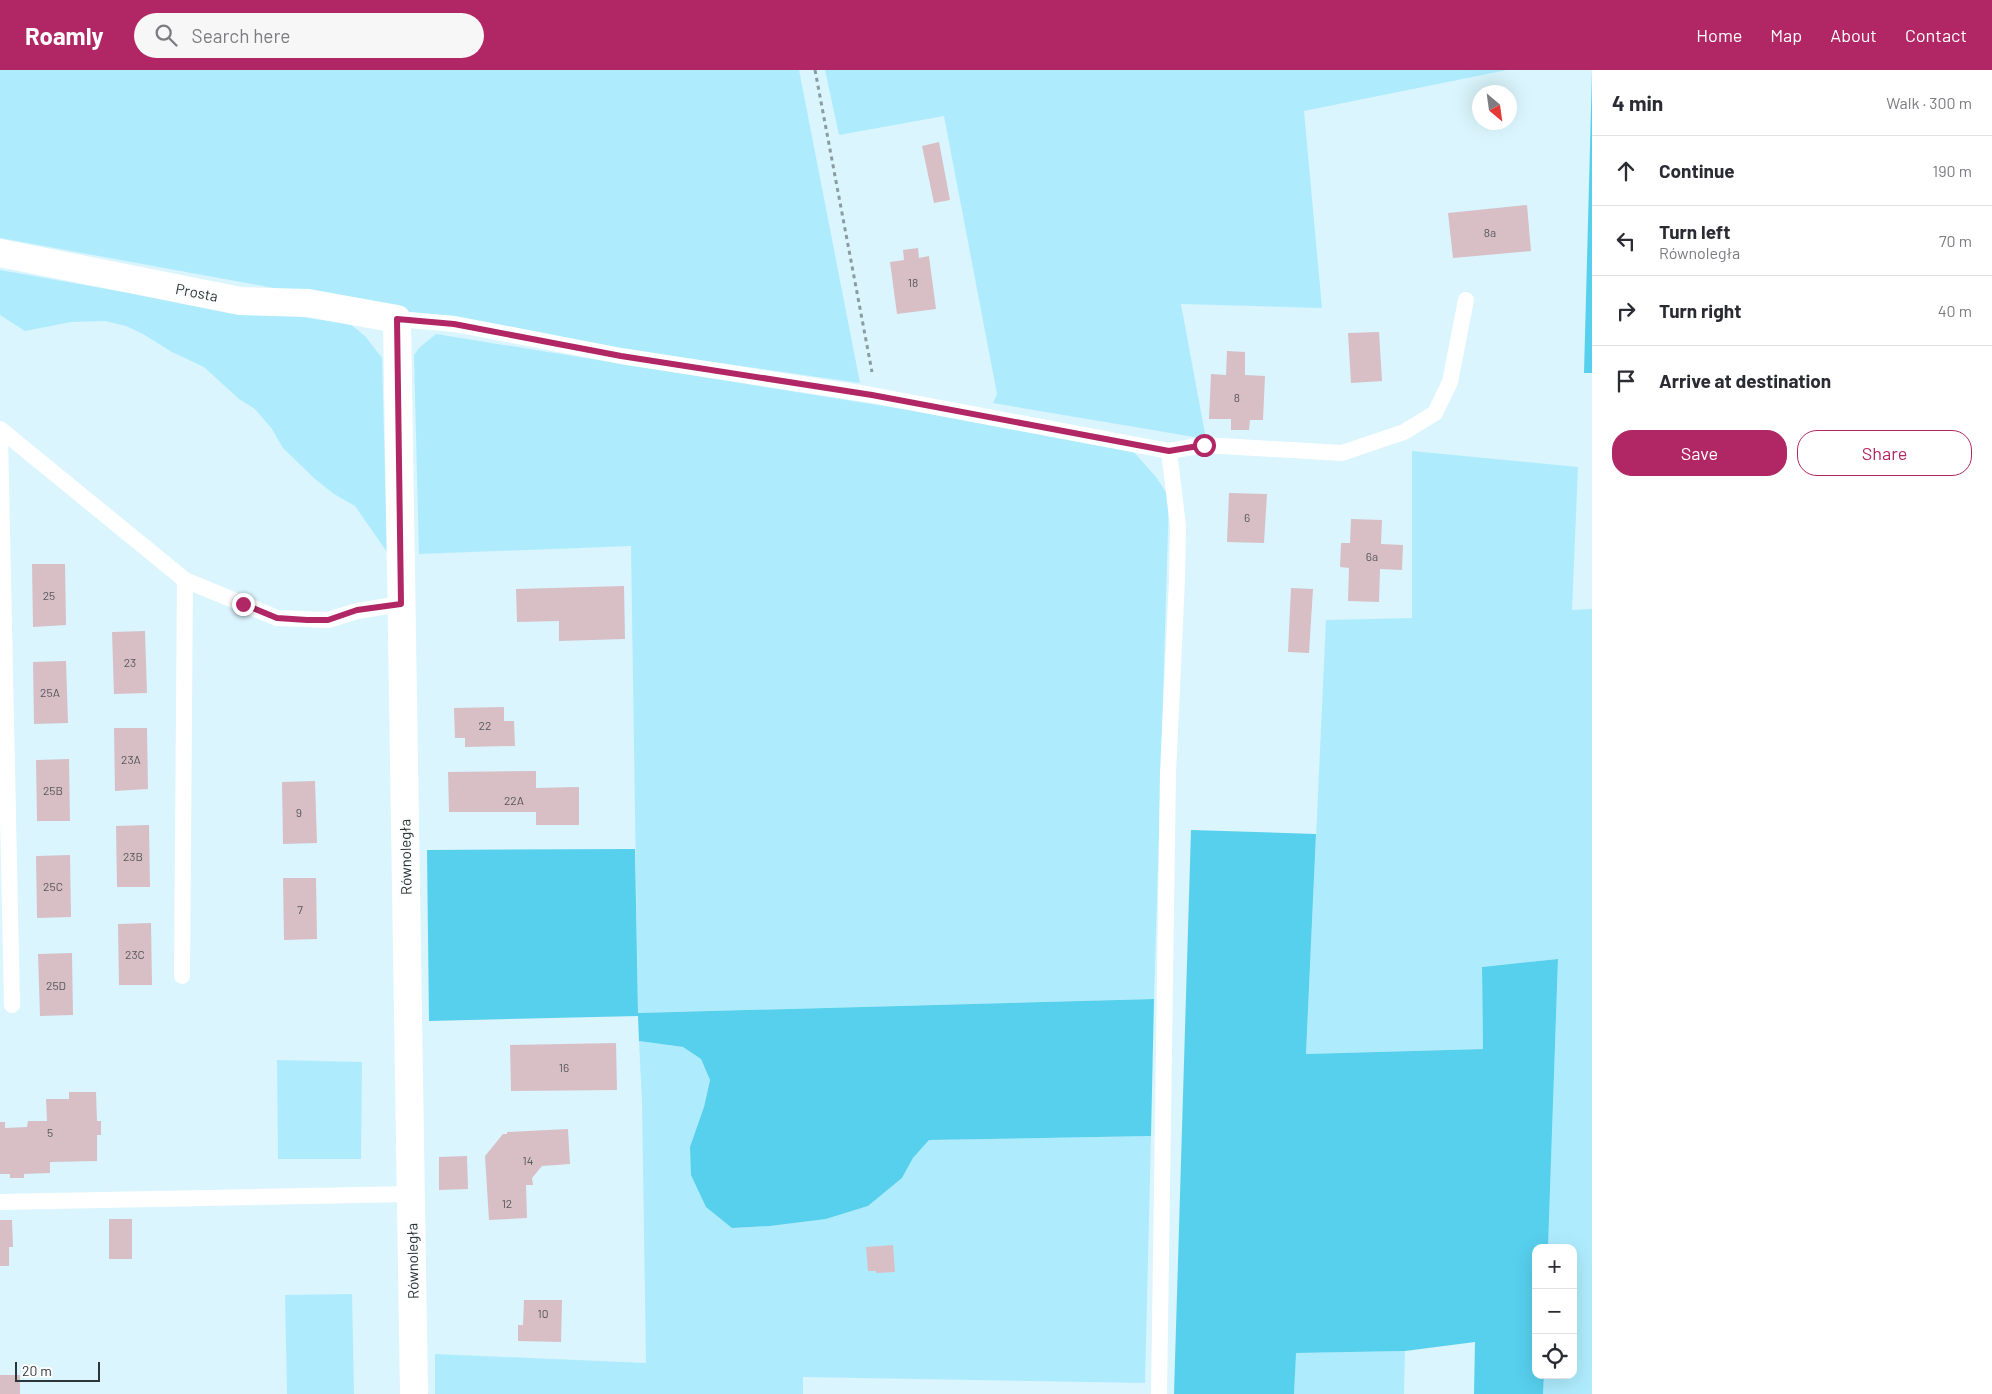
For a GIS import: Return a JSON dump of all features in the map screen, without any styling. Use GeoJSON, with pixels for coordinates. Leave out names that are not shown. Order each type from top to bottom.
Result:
{"type":"FeatureCollection","features":[{"type":"Feature","properties":{"kind":"street","name":"Prosta"},"geometry":{"type":"LineString","coordinates":[[0,253],[240,301],[308,304],[397,319]]}},
{"type":"Feature","properties":{"kind":"street","name":"Równoległa"},"geometry":{"type":"LineString","coordinates":[[397,319],[414,1394]]}},
{"type":"Feature","properties":{"kind":"lane"},"geometry":{"type":"LineString","coordinates":[[397,319],[454,324],[621,356],[872,395],[1169,451],[1204,445],[1342,453],[1404,432],[1435,413],[1450,382],[1466,300]]}},
{"type":"Feature","properties":{"kind":"lane"},"geometry":{"type":"LineString","coordinates":[[0,429],[185,580],[277,618],[328,620],[357,610],[401,604]]}},
{"type":"Feature","properties":{"kind":"lane"},"geometry":{"type":"LineString","coordinates":[[0,436],[12,1005]]}},
{"type":"Feature","properties":{"kind":"lane"},"geometry":{"type":"LineString","coordinates":[[1159,1394],[1168,773],[1178,553],[1178,526],[1169,451]]}},
{"type":"Feature","properties":{"kind":"lane"},"geometry":{"type":"LineString","coordinates":[[182,976],[185,580]]}},
{"type":"Feature","properties":{"kind":"lane"},"geometry":{"type":"LineString","coordinates":[[0,1202],[411,1194]]}},
{"type":"Feature","properties":{"kind":"path"},"geometry":{"type":"LineString","coordinates":[[815,70],[872,369],[872,395]]}},
{"type":"Feature","properties":{"kind":"shaded area"},"geometry":{"type":"Polygon","coordinates":[[[0,70],[799,70],[860,383],[559,340],[0,238],[0,70]]]}},
{"type":"Feature","properties":{"kind":"shaded area"},"geometry":{"type":"Polygon","coordinates":[[[825,70],[1507,70],[1304,111],[1322,308],[1181,304],[1206,439],[993,403],[997,394],[944,116],[839,135],[825,70]]]}},
{"type":"Feature","properties":{"kind":"shaded area"},"geometry":{"type":"Polygon","coordinates":[[[1592,71],[1592,373],[1584,373],[1592,71]]]}},
{"type":"Feature","properties":{"kind":"shaded area"},"geometry":{"type":"Polygon","coordinates":[[[0,270],[118,291],[350,324],[365,336],[382,358],[387,552],[355,506],[334,494],[315,479],[283,448],[272,429],[255,409],[239,399],[204,367],[172,352],[126,326],[105,321],[71,322],[25,331],[0,315],[0,270]]]}},
{"type":"Feature","properties":{"kind":"shaded area"},"geometry":{"type":"Polygon","coordinates":[[[436,334],[902,409],[1132,450],[1156,477],[1169,497],[1154,999],[638,1013],[631,546],[419,554],[414,355],[419,348],[436,334]]]}},
{"type":"Feature","properties":{"kind":"shaded area"},"geometry":{"type":"Polygon","coordinates":[[[1412,451],[1578,467],[1572,610],[1592,609],[1592,1394],[1543,1394],[1544,1379],[1577,1379],[1577,1244],[1548,1244],[1558,959],[1482,967],[1483,1049],[1306,1054],[1326,620],[1412,618],[1412,451]]]}},
{"type":"Feature","properties":{"kind":"shaded area"},"geometry":{"type":"Polygon","coordinates":[[[1191,830],[1316,834],[1306,1054],[1483,1049],[1482,967],[1558,959],[1548,1244],[1532,1244],[1532,1379],[1544,1379],[1543,1394],[1474,1394],[1475,1342],[1405,1351],[1296,1353],[1294,1394],[1174,1394],[1191,830]]]}},
{"type":"Feature","properties":{"kind":"shaded area"},"geometry":{"type":"Polygon","coordinates":[[[635,849],[638,1013],[1154,999],[1151,1136],[929,1140],[913,1158],[902,1178],[868,1206],[826,1219],[770,1226],[732,1228],[706,1207],[691,1175],[690,1147],[704,1107],[710,1080],[701,1059],[683,1047],[639,1041],[638,1016],[429,1021],[427,850],[635,849]]]}},
{"type":"Feature","properties":{"kind":"shaded area"},"geometry":{"type":"Polygon","coordinates":[[[639,1041],[683,1047],[701,1059],[710,1080],[704,1107],[732,1228],[770,1226],[826,1219],[868,1206],[902,1178],[913,1158],[929,1140],[1151,1136],[1145,1383],[803,1377],[803,1394],[435,1394],[435,1354],[646,1363],[642,1102],[639,1041]]]}},
{"type":"Feature","properties":{"kind":"shaded area"},"geometry":{"type":"Polygon","coordinates":[[[277,1060],[362,1062],[361,1159],[278,1159],[277,1060]]]}},
{"type":"Feature","properties":{"kind":"shaded area"},"geometry":{"type":"Polygon","coordinates":[[[352,1294],[354,1394],[287,1394],[285,1295],[352,1294]]]}},
{"type":"Feature","properties":{"kind":"shaded area"},"geometry":{"type":"Polygon","coordinates":[[[1405,1351],[1404,1394],[1294,1394],[1295,1353],[1405,1351]]]}},
{"type":"Feature","properties":{"kind":"building"},"geometry":{"type":"Polygon","coordinates":[[[939,142],[950,200],[934,203],[922,146],[939,142]]]}},
{"type":"Feature","properties":{"kind":"building"},"geometry":{"type":"Polygon","coordinates":[[[1527,205],[1531,251],[1453,258],[1448,213],[1527,205]]]}},
{"type":"Feature","properties":{"kind":"building"},"geometry":{"type":"Polygon","coordinates":[[[918,248],[919,258],[929,256],[936,309],[897,314],[890,262],[904,260],[903,250],[918,248]]]}},
{"type":"Feature","properties":{"kind":"building"},"geometry":{"type":"Polygon","coordinates":[[[1379,332],[1382,381],[1351,383],[1348,333],[1379,332]]]}},
{"type":"Feature","properties":{"kind":"building"},"geometry":{"type":"Polygon","coordinates":[[[1227,351],[1245,352],[1245,375],[1265,376],[1263,420],[1250,420],[1249,430],[1231,430],[1231,419],[1209,419],[1211,374],[1226,375],[1227,351]]]}},
{"type":"Feature","properties":{"kind":"building"},"geometry":{"type":"Polygon","coordinates":[[[1229,493],[1267,494],[1264,543],[1227,542],[1229,493]]]}},
{"type":"Feature","properties":{"kind":"building"},"geometry":{"type":"Polygon","coordinates":[[[1351,519],[1382,520],[1381,544],[1403,545],[1402,570],[1380,569],[1379,602],[1348,601],[1349,568],[1340,567],[1341,543],[1350,543],[1351,519]]]}},
{"type":"Feature","properties":{"kind":"building"},"geometry":{"type":"Polygon","coordinates":[[[32,564],[65,564],[66,625],[33,627],[32,564]]]}},
{"type":"Feature","properties":{"kind":"building"},"geometry":{"type":"Polygon","coordinates":[[[624,586],[625,639],[559,641],[559,621],[517,622],[516,589],[624,586]]]}},
{"type":"Feature","properties":{"kind":"building"},"geometry":{"type":"Polygon","coordinates":[[[1291,588],[1313,589],[1309,653],[1288,652],[1291,588]]]}},
{"type":"Feature","properties":{"kind":"building"},"geometry":{"type":"Polygon","coordinates":[[[145,631],[147,693],[114,694],[112,632],[145,631]]]}},
{"type":"Feature","properties":{"kind":"building"},"geometry":{"type":"Polygon","coordinates":[[[66,661],[68,723],[34,724],[33,662],[66,661]]]}},
{"type":"Feature","properties":{"kind":"building"},"geometry":{"type":"Polygon","coordinates":[[[504,707],[504,721],[514,721],[515,746],[465,747],[465,738],[455,738],[454,708],[504,707]]]}},
{"type":"Feature","properties":{"kind":"building"},"geometry":{"type":"Polygon","coordinates":[[[114,728],[147,728],[148,789],[115,791],[114,728]]]}},
{"type":"Feature","properties":{"kind":"building"},"geometry":{"type":"Polygon","coordinates":[[[69,759],[70,821],[37,821],[36,760],[69,759]]]}},
{"type":"Feature","properties":{"kind":"building"},"geometry":{"type":"Polygon","coordinates":[[[536,771],[536,788],[579,787],[579,825],[536,825],[536,812],[449,812],[448,772],[536,771]]]}},
{"type":"Feature","properties":{"kind":"building"},"geometry":{"type":"Polygon","coordinates":[[[315,781],[317,843],[283,844],[282,782],[315,781]]]}},
{"type":"Feature","properties":{"kind":"building"},"geometry":{"type":"Polygon","coordinates":[[[149,825],[150,887],[117,887],[116,826],[149,825]]]}},
{"type":"Feature","properties":{"kind":"building"},"geometry":{"type":"Polygon","coordinates":[[[70,855],[71,917],[37,918],[36,856],[70,855]]]}},
{"type":"Feature","properties":{"kind":"building"},"geometry":{"type":"Polygon","coordinates":[[[283,878],[316,878],[317,939],[284,940],[283,878]]]}},
{"type":"Feature","properties":{"kind":"building"},"geometry":{"type":"Polygon","coordinates":[[[151,923],[152,985],[119,985],[118,924],[151,923]]]}},
{"type":"Feature","properties":{"kind":"building"},"geometry":{"type":"Polygon","coordinates":[[[72,953],[73,1015],[40,1016],[38,954],[72,953]]]}},
{"type":"Feature","properties":{"kind":"building"},"geometry":{"type":"Polygon","coordinates":[[[616,1043],[617,1090],[511,1091],[510,1045],[616,1043]]]}},
{"type":"Feature","properties":{"kind":"building"},"geometry":{"type":"Polygon","coordinates":[[[69,1092],[96,1092],[97,1121],[101,1121],[101,1135],[97,1135],[97,1161],[50,1162],[50,1173],[24,1174],[24,1178],[10,1178],[10,1174],[0,1174],[0,1122],[5,1122],[5,1128],[27,1127],[28,1121],[47,1121],[46,1099],[69,1099],[69,1092]]]}},
{"type":"Feature","properties":{"kind":"building"},"geometry":{"type":"Polygon","coordinates":[[[568,1129],[570,1164],[542,1166],[532,1178],[533,1185],[526,1185],[527,1218],[489,1220],[485,1156],[503,1134],[507,1134],[507,1132],[568,1129]]]}},
{"type":"Feature","properties":{"kind":"building"},"geometry":{"type":"Polygon","coordinates":[[[467,1156],[468,1189],[439,1190],[439,1157],[467,1156]]]}},
{"type":"Feature","properties":{"kind":"building"},"geometry":{"type":"Polygon","coordinates":[[[109,1219],[132,1219],[132,1259],[109,1259],[109,1219]]]}},
{"type":"Feature","properties":{"kind":"building"},"geometry":{"type":"Polygon","coordinates":[[[0,1220],[12,1220],[13,1247],[9,1247],[9,1266],[0,1266],[0,1220]]]}},
{"type":"Feature","properties":{"kind":"building"},"geometry":{"type":"Polygon","coordinates":[[[893,1245],[895,1272],[876,1273],[876,1271],[868,1271],[866,1247],[893,1245]]]}},
{"type":"Feature","properties":{"kind":"building"},"geometry":{"type":"Polygon","coordinates":[[[524,1300],[562,1300],[561,1342],[518,1341],[518,1325],[523,1325],[524,1300]]]}},
{"type":"Feature","properties":{"kind":"building"},"geometry":{"type":"Polygon","coordinates":[[[0,1375],[20,1375],[20,1394],[0,1394],[0,1375]]]}},
{"type":"Feature","properties":{"kind":"route"},"geometry":{"type":"LineString","coordinates":[[243,604],[277,618],[328,620],[357,610],[401,604],[397,319],[454,324],[621,356],[872,395],[1169,451],[1204,445]]}}]}
